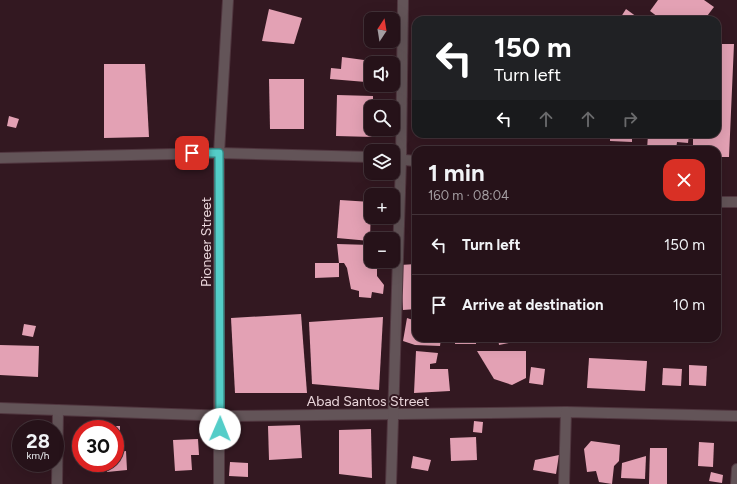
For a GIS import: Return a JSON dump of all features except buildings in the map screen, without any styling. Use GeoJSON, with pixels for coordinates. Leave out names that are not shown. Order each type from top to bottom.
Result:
{"type":"FeatureCollection","features":[{"type":"Feature","properties":{"kind":"street","name":"Pioneer Street"},"geometry":{"type":"LineString","coordinates":[[219,484],[219,153],[228,0]]}},
{"type":"Feature","properties":{"kind":"street"},"geometry":{"type":"LineString","coordinates":[[398,144],[403,0]]}},
{"type":"Feature","properties":{"kind":"street"},"geometry":{"type":"LineString","coordinates":[[0,158],[219,153],[364,158]]}},
{"type":"Feature","properties":{"kind":"street"},"geometry":{"type":"LineString","coordinates":[[400,160],[412,161]]}},
{"type":"Feature","properties":{"kind":"street"},"geometry":{"type":"LineString","coordinates":[[391,484],[397,180]]}},
{"type":"Feature","properties":{"kind":"street"},"geometry":{"type":"LineString","coordinates":[[721,202],[737,202]]}},
{"type":"Feature","properties":{"kind":"street","name":"Abad Santos Street"},"geometry":{"type":"LineString","coordinates":[[0,408],[220,416],[566,412],[737,416]]}},
{"type":"Feature","properties":{"kind":"street"},"geometry":{"type":"LineString","coordinates":[[57,484],[58,410]]}},
{"type":"Feature","properties":{"kind":"street"},"geometry":{"type":"LineString","coordinates":[[564,484],[566,412]]}},
{"type":"Feature","properties":{"kind":"street"},"geometry":{"type":"LineString","coordinates":[[736,484],[737,469]]}},
{"type":"Feature","properties":{"kind":"route"},"geometry":{"type":"LineString","coordinates":[[192,153],[219,153],[220,429]]}}]}
